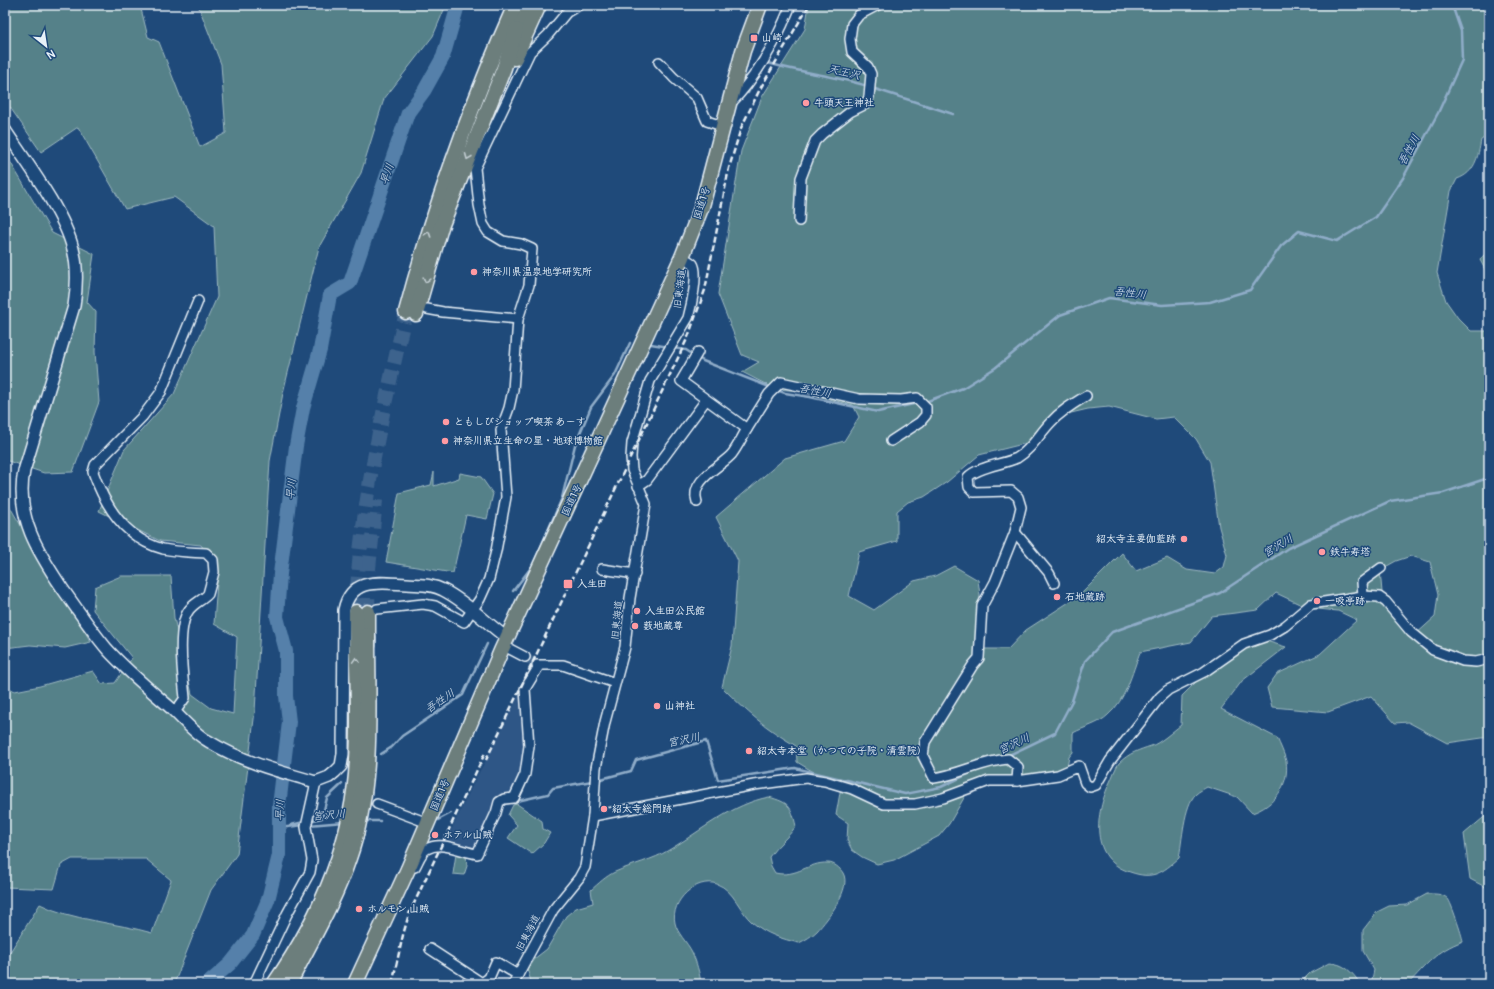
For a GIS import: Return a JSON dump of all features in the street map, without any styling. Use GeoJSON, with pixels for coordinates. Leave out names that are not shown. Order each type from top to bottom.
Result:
{"type":"FeatureCollection","features":[{"type":"Feature","properties":{"kind":"highway"},"geometry":{"type":"LineString","coordinates":[[416,312],[437,206],[498,44],[515,5]]}},
{"type":"Feature","properties":{"kind":"highway"},"geometry":{"type":"LineString","coordinates":[[459,147],[497,64],[516,30],[527,5]]}},
{"type":"Feature","properties":{"kind":"highway"},"geometry":{"type":"LineString","coordinates":[[483,121],[509,71],[539,5]]}},
{"type":"Feature","properties":{"kind":"highway","name":"国道1号"},"geometry":{"type":"LineString","coordinates":[[355,984],[428,823],[506,642],[682,257],[702,206],[743,50],[760,5]]}},
{"type":"Feature","properties":{"kind":"highway"},"geometry":{"type":"LineString","coordinates":[[416,312],[441,227],[504,68],[516,30]]}},
{"type":"Feature","properties":{"kind":"highway"},"geometry":{"type":"LineString","coordinates":[[274,984],[290,980],[339,884],[357,828],[366,769],[367,611]]}},
{"type":"Feature","properties":{"kind":"highway"},"geometry":{"type":"LineString","coordinates":[[290,980],[332,878],[340,856],[351,813],[358,761],[367,611]]}},
{"type":"Feature","properties":{"kind":"street"},"geometry":{"type":"LineString","coordinates":[[367,611],[423,604],[435,606],[464,622],[473,611],[489,579],[506,497],[501,430],[509,408],[513,390],[518,319],[530,284],[532,249],[521,244],[503,241],[488,232],[483,224],[479,205],[475,168],[530,52],[548,35],[567,12],[579,5]]}},
{"type":"Feature","properties":{"kind":"street"},"geometry":{"type":"LineString","coordinates":[[730,104],[741,93],[777,36],[791,5]]}},
{"type":"Feature","properties":{"kind":"street"},"geometry":{"type":"LineString","coordinates":[[799,221],[801,178],[815,141],[850,112],[866,104],[869,97],[871,74],[868,67],[852,52],[850,39],[852,24],[859,15],[878,5]]}},
{"type":"Feature","properties":{"kind":"street"},"geometry":{"type":"LineString","coordinates":[[659,62],[674,78],[697,98],[708,121],[722,126]]}},
{"type":"Feature","properties":{"kind":"street"},"geometry":{"type":"LineString","coordinates":[[5,130],[65,227],[73,248],[77,272],[74,306],[24,471],[22,483],[25,518],[35,546],[88,624],[123,665],[179,706],[206,740],[231,754],[313,781],[329,777],[341,766],[343,754],[344,624],[346,604],[348,599],[363,586],[371,582],[383,582],[420,584],[442,589],[473,611],[506,642],[525,657]]}},
{"type":"Feature","properties":{"kind":"street","name":"旧東海道"},"geometry":{"type":"LineString","coordinates":[[513,984],[552,910],[579,878],[585,867],[593,816],[596,768],[615,683],[625,647],[634,574],[646,504],[632,470],[631,457],[642,404],[650,381],[688,318],[695,269],[691,262],[682,257]]}},
{"type":"Feature","properties":{"kind":"street"},"geometry":{"type":"LineString","coordinates":[[179,706],[180,663],[185,619],[192,607],[208,594],[214,572],[213,560],[206,552],[163,549],[128,530],[118,521],[111,510],[93,472],[95,465],[143,416],[161,392],[198,300]]}},
{"type":"Feature","properties":{"kind":"street"},"geometry":{"type":"LineString","coordinates":[[416,312],[443,312],[518,319]]}},
{"type":"Feature","properties":{"kind":"street"},"geometry":{"type":"LineString","coordinates":[[698,352],[681,381],[747,429]]}},
{"type":"Feature","properties":{"kind":"street"},"geometry":{"type":"LineString","coordinates":[[697,502],[695,496],[698,487],[713,468],[731,454],[769,394],[781,382],[859,399],[901,400],[917,398],[926,407],[926,415],[920,422],[891,441]]}},
{"type":"Feature","properties":{"kind":"street"},"geometry":{"type":"LineString","coordinates":[[1017,781],[1018,767],[1008,759],[991,761],[950,776],[934,778],[923,756],[925,742],[973,665],[979,658],[982,606],[995,582],[1015,532],[1022,507],[1018,497],[1011,491],[974,492],[969,487],[968,477],[972,472],[998,465],[1018,457],[1050,422],[1071,405],[1086,396]]}},
{"type":"Feature","properties":{"kind":"street"},"geometry":{"type":"LineString","coordinates":[[638,486],[647,480],[706,400]]}},
{"type":"Feature","properties":{"kind":"street"},"geometry":{"type":"LineString","coordinates":[[1015,532],[1049,573],[1054,583]]}},
{"type":"Feature","properties":{"kind":"street"},"geometry":{"type":"LineString","coordinates":[[1364,596],[1362,582],[1381,568]]}},
{"type":"Feature","properties":{"kind":"street"},"geometry":{"type":"LineString","coordinates":[[602,569],[634,574]]}},
{"type":"Feature","properties":{"kind":"street"},"geometry":{"type":"LineString","coordinates":[[593,816],[754,785],[806,778],[825,781],[852,789],[884,804],[915,804],[943,798],[989,781],[1017,781],[1058,775],[1079,766],[1085,783],[1090,787],[1096,785],[1110,761],[1160,697],[1168,690],[1204,672],[1244,644],[1270,635],[1284,626],[1311,604],[1364,596],[1379,596],[1386,602],[1410,632],[1433,650],[1463,661],[1476,662],[1489,659]]}},
{"type":"Feature","properties":{"kind":"street"},"geometry":{"type":"LineString","coordinates":[[395,896],[402,894],[423,853],[428,848],[443,846],[477,854],[496,813],[499,802],[504,799],[514,798],[525,774],[530,746],[525,689],[538,665],[563,665],[615,683]]}},
{"type":"Feature","properties":{"kind":"street"},"geometry":{"type":"LineString","coordinates":[[254,984],[287,914],[310,872],[312,860],[306,828],[310,812],[313,781]]}},
{"type":"Feature","properties":{"kind":"street"},"geometry":{"type":"LineString","coordinates":[[377,804],[428,823]]}},
{"type":"Feature","properties":{"kind":"street"},"geometry":{"type":"LineString","coordinates":[[430,949],[482,983],[489,978],[496,962],[518,975]]}},
{"type":"Feature","properties":{"kind":"shaded area"},"geometry":{"type":"Polygon","coordinates":[[[522,689],[527,740],[523,772],[512,794],[500,797],[477,849],[472,851],[445,843],[477,776],[522,689]]]}},
{"type":"Feature","properties":{"kind":"green space"},"geometry":{"type":"Polygon","coordinates":[[[5,5],[140,5],[148,37],[159,42],[200,147],[226,133],[221,64],[198,5],[446,5],[433,36],[384,99],[361,173],[319,247],[283,393],[270,461],[255,711],[237,854],[211,890],[174,984],[5,984],[5,960],[40,904],[80,918],[152,933],[171,880],[146,859],[72,859],[61,865],[54,889],[5,887],[5,686],[15,691],[40,686],[93,671],[102,684],[115,683],[132,658],[93,610],[95,587],[121,576],[171,576],[174,618],[192,694],[211,708],[233,714],[237,637],[214,624],[218,569],[201,545],[160,541],[99,511],[124,450],[174,394],[217,297],[214,226],[174,197],[125,209],[78,127],[41,152],[5,100],[5,5]]]}},
{"type":"Feature","properties":{"kind":"green space"},"geometry":{"type":"Polygon","coordinates":[[[809,5],[1489,5],[1489,135],[1481,140],[1479,152],[1472,169],[1457,179],[1451,191],[1437,273],[1446,301],[1458,318],[1471,331],[1489,331],[1489,737],[1447,743],[1408,722],[1395,723],[1371,696],[1328,712],[1272,707],[1267,688],[1277,674],[1320,654],[1357,620],[1338,611],[1308,608],[1276,593],[1258,610],[1212,616],[1191,642],[1140,652],[1128,686],[1114,709],[1100,721],[1073,733],[1073,752],[1069,757],[1067,767],[1051,773],[985,779],[965,796],[949,824],[939,836],[894,860],[877,864],[862,857],[852,850],[847,840],[848,823],[836,815],[841,787],[834,777],[817,774],[797,762],[796,746],[757,719],[722,687],[732,646],[738,561],[716,517],[785,458],[844,441],[859,417],[853,405],[801,391],[775,389],[742,372],[759,362],[742,355],[718,294],[741,151],[762,97],[805,29],[809,5]],[[1109,407],[1088,409],[1071,413],[1052,423],[1027,443],[979,455],[947,482],[924,497],[908,502],[897,511],[897,541],[859,552],[849,596],[874,610],[914,581],[935,576],[954,566],[978,580],[980,595],[977,649],[1008,649],[1026,630],[1080,595],[1122,553],[1136,571],[1167,558],[1187,570],[1215,574],[1224,567],[1227,555],[1219,527],[1210,462],[1196,439],[1174,417],[1156,419],[1109,407]],[[1411,556],[1396,561],[1380,570],[1383,603],[1415,635],[1435,617],[1438,595],[1430,562],[1411,556]]]}},
{"type":"Feature","properties":{"kind":"green space"},"geometry":{"type":"Polygon","coordinates":[[[5,153],[52,233],[94,254],[87,302],[96,312],[95,352],[99,402],[73,472],[44,473],[5,460],[5,153]]]}},
{"type":"Feature","properties":{"kind":"green space"},"geometry":{"type":"Polygon","coordinates":[[[1489,249],[1489,277],[1480,260],[1489,249]]]}},
{"type":"Feature","properties":{"kind":"green space"},"geometry":{"type":"Polygon","coordinates":[[[434,472],[434,486],[459,478],[460,473],[481,477],[493,494],[487,519],[466,515],[453,573],[386,562],[399,493],[431,485],[434,472]]]}},
{"type":"Feature","properties":{"kind":"green space"},"geometry":{"type":"Polygon","coordinates":[[[5,498],[91,642],[65,648],[30,645],[5,648],[5,498]]]}},
{"type":"Feature","properties":{"kind":"green space"},"geometry":{"type":"Polygon","coordinates":[[[1256,638],[1286,647],[1242,681],[1221,709],[1277,738],[1286,761],[1287,770],[1283,786],[1279,793],[1267,805],[1252,813],[1237,797],[1207,787],[1196,794],[1189,806],[1184,824],[1179,858],[1167,868],[1157,874],[1151,875],[1130,872],[1117,866],[1107,857],[1102,846],[1099,834],[1099,821],[1105,795],[1119,763],[1130,754],[1158,743],[1181,725],[1182,696],[1214,664],[1256,638]]]}},
{"type":"Feature","properties":{"kind":"green space"},"geometry":{"type":"Polygon","coordinates":[[[769,797],[785,803],[791,809],[796,826],[769,857],[771,866],[775,873],[783,874],[796,872],[821,863],[828,863],[837,866],[843,873],[845,879],[842,895],[838,903],[813,935],[799,943],[774,936],[752,922],[728,891],[723,887],[717,884],[701,884],[693,887],[681,899],[676,907],[675,923],[680,934],[690,948],[699,972],[701,984],[532,984],[527,969],[534,959],[547,949],[566,916],[576,908],[593,903],[591,890],[602,880],[615,872],[663,853],[717,819],[742,806],[769,797]]]}},
{"type":"Feature","properties":{"kind":"green space"},"geometry":{"type":"Polygon","coordinates":[[[517,804],[542,821],[543,829],[550,833],[544,843],[532,854],[508,838],[517,825],[508,815],[513,805],[517,804]]]}},
{"type":"Feature","properties":{"kind":"green space"},"geometry":{"type":"Polygon","coordinates":[[[1489,813],[1489,889],[1470,879],[1464,834],[1489,813]]]}},
{"type":"Feature","properties":{"kind":"green space"},"geometry":{"type":"Polygon","coordinates":[[[456,854],[466,855],[467,866],[464,875],[453,874],[456,854]]]}},
{"type":"Feature","properties":{"kind":"green space"},"geometry":{"type":"Polygon","coordinates":[[[1427,894],[1441,895],[1448,899],[1463,941],[1439,954],[1408,984],[1371,984],[1374,970],[1363,951],[1363,930],[1377,912],[1389,906],[1407,905],[1427,894]]]}},
{"type":"Feature","properties":{"kind":"green space"},"geometry":{"type":"Polygon","coordinates":[[[1329,963],[1343,966],[1360,984],[1299,984],[1310,973],[1329,963]]]}},
{"type":"Feature","properties":{"kind":"waterway","name":"早川"},"geometry":{"type":"LineString","coordinates":[[207,984],[230,964],[253,935],[268,900],[279,855],[279,806],[289,722],[286,696],[286,651],[277,617],[280,574],[296,446],[303,408],[320,350],[330,295],[350,283],[408,113],[424,91],[443,57],[458,5]]}},
{"type":"Feature","properties":{"kind":"waterway","name":"吾性川"},"geometry":{"type":"LineString","coordinates":[[925,402],[963,388],[995,368],[1060,315],[1109,298],[1162,305],[1210,302],[1250,290],[1281,246],[1299,231],[1337,241],[1376,217],[1403,178],[1438,113],[1462,60],[1461,31],[1452,5]]}},
{"type":"Feature","properties":{"kind":"waterway","name":"天王沢"},"geometry":{"type":"LineString","coordinates":[[765,62],[867,86]]}},
{"type":"Feature","properties":{"kind":"waterway","name":"天王沢"},"geometry":{"type":"LineString","coordinates":[[748,93],[753,83]]}},
{"type":"Feature","properties":{"kind":"waterway","name":"天王沢"},"geometry":{"type":"LineString","coordinates":[[872,88],[953,114]]}},
{"type":"Feature","properties":{"kind":"waterway","name":"吾性川"},"geometry":{"type":"LineString","coordinates":[[513,591],[533,565],[562,498],[575,445],[591,407],[615,375],[630,343]]}},
{"type":"Feature","properties":{"kind":"waterway","name":"吾性川"},"geometry":{"type":"LineString","coordinates":[[651,344],[669,347]]}},
{"type":"Feature","properties":{"kind":"waterway","name":"吾性川"},"geometry":{"type":"LineString","coordinates":[[673,348],[686,350],[703,361],[772,388]]}},
{"type":"Feature","properties":{"kind":"waterway","name":"吾性川"},"geometry":{"type":"LineString","coordinates":[[777,390],[785,393],[878,412],[918,403]]}},
{"type":"Feature","properties":{"kind":"waterway","name":"宮沢川"},"geometry":{"type":"LineString","coordinates":[[1007,756],[1055,733],[1072,701],[1085,661],[1112,632],[1220,593],[1288,548],[1390,501],[1443,493],[1485,479],[1489,480]]}},
{"type":"Feature","properties":{"kind":"waterway","name":"吾性川"},"geometry":{"type":"LineString","coordinates":[[381,754],[392,747],[402,736],[463,695],[487,644]]}},
{"type":"Feature","properties":{"kind":"waterway","name":"宮沢川"},"geometry":{"type":"LineString","coordinates":[[597,780],[631,771],[636,760],[706,741],[718,780],[795,768],[905,794],[941,787],[972,772]]}},
{"type":"Feature","properties":{"kind":"waterway","name":"宮沢川"},"geometry":{"type":"LineString","coordinates":[[504,804],[548,794],[553,788],[592,781]]}},
{"type":"Feature","properties":{"kind":"waterway","name":"吾性川"},"geometry":{"type":"LineString","coordinates":[[309,821],[322,818],[327,798],[342,784]]}},
{"type":"Feature","properties":{"kind":"waterway","name":"宮沢川"},"geometry":{"type":"LineString","coordinates":[[438,820],[451,813]]}},
{"type":"Feature","properties":{"kind":"waterway","name":"宮沢川"},"geometry":{"type":"LineString","coordinates":[[365,821],[380,821]]}},
{"type":"Feature","properties":{"kind":"waterway","name":"宮沢川"},"geometry":{"type":"LineString","coordinates":[[291,825],[304,822]]}},
{"type":"Feature","properties":{"kind":"waterway","name":"宮沢川"},"geometry":{"type":"LineString","coordinates":[[309,825],[344,822]]}},
{"type":"Feature","properties":{"kind":"waterway","name":"宮沢川"},"geometry":{"type":"LineString","coordinates":[[279,828],[304,825]]}},
{"type":"Feature","properties":{"kind":"tunnel"},"geometry":{"type":"LineString","coordinates":[[356,612],[358,574],[367,498],[381,424],[406,312]]}},
{"type":"Feature","properties":{"kind":"tunnel"},"geometry":{"type":"LineString","coordinates":[[368,612],[369,569],[376,500]]}},
{"type":"Feature","properties":{"kind":"tunnel"},"geometry":{"type":"LineString","coordinates":[[525,657],[537,665]]}},
{"type":"Feature","properties":{"kind":"railway"},"geometry":{"type":"LineString","coordinates":[[486,760],[688,337],[705,290],[729,168],[741,128],[760,89],[809,5]]}},
{"type":"Feature","properties":{"kind":"railway"},"geometry":{"type":"LineString","coordinates":[[392,984],[409,914],[485,753]]}},
{"type":"Feature","properties":{"kind":"place","name":"山崎"},"geometry":{"type":"Point","coordinates":[754,38]}},
{"type":"Feature","properties":{"kind":"place","name":"牛頭天王神社"},"geometry":{"type":"Point","coordinates":[806,103]}},
{"type":"Feature","properties":{"kind":"place","name":"神奈川県温泉地学研究所"},"geometry":{"type":"Point","coordinates":[474,272]}},
{"type":"Feature","properties":{"kind":"place","name":"ともしびショップ喫茶 あーす"},"geometry":{"type":"Point","coordinates":[446,422]}},
{"type":"Feature","properties":{"kind":"place","name":"神奈川県立生命の星・地球博物館"},"geometry":{"type":"Point","coordinates":[445,441]}},
{"type":"Feature","properties":{"kind":"place","name":"紹太寺主要伽藍跡"},"geometry":{"type":"Point","coordinates":[1184,539]}},
{"type":"Feature","properties":{"kind":"place","name":"鉄牛寿塔"},"geometry":{"type":"Point","coordinates":[1322,552]}},
{"type":"Feature","properties":{"kind":"place","name":"入生田"},"geometry":{"type":"Point","coordinates":[568,584]}},
{"type":"Feature","properties":{"kind":"place","name":"石地蔵跡"},"geometry":{"type":"Point","coordinates":[1057,597]}},
{"type":"Feature","properties":{"kind":"place","name":"一吸亭跡"},"geometry":{"type":"Point","coordinates":[1317,601]}},
{"type":"Feature","properties":{"kind":"place","name":"入生田公民館"},"geometry":{"type":"Point","coordinates":[637,611]}},
{"type":"Feature","properties":{"kind":"place","name":"薮地蔵尊"},"geometry":{"type":"Point","coordinates":[635,626]}},
{"type":"Feature","properties":{"kind":"place","name":"山神社"},"geometry":{"type":"Point","coordinates":[657,706]}},
{"type":"Feature","properties":{"kind":"place","name":"紹太寺本堂（かつての子院・清雲院）"},"geometry":{"type":"Point","coordinates":[749,751]}},
{"type":"Feature","properties":{"kind":"place","name":"紹太寺総門跡"},"geometry":{"type":"Point","coordinates":[604,809]}},
{"type":"Feature","properties":{"kind":"place","name":"ホテル山賊"},"geometry":{"type":"Point","coordinates":[435,835]}},
{"type":"Feature","properties":{"kind":"place","name":"ホルモン 山賊"},"geometry":{"type":"Point","coordinates":[359,909]}}]}
